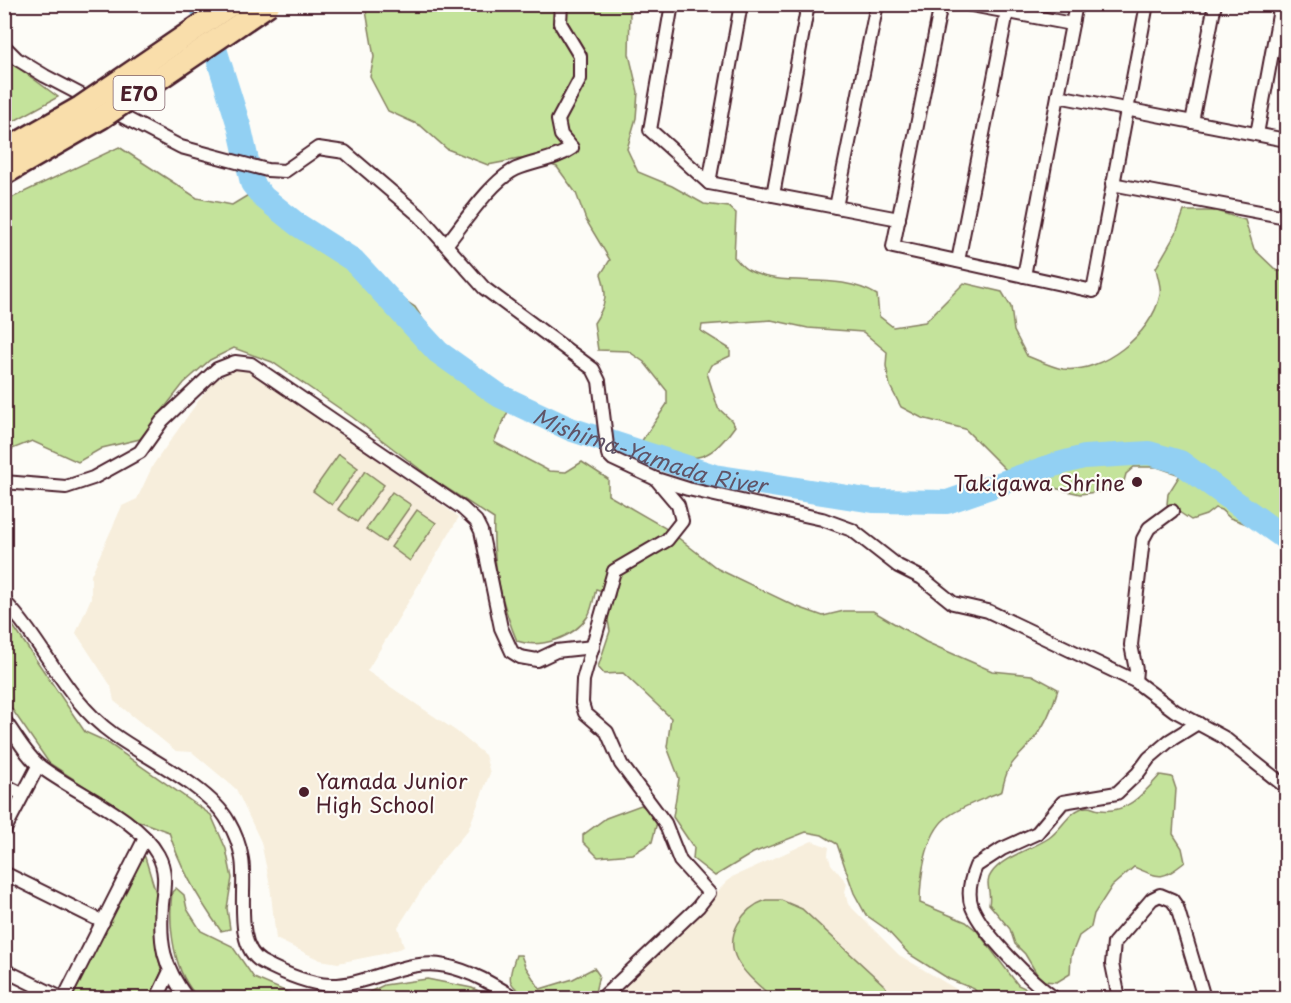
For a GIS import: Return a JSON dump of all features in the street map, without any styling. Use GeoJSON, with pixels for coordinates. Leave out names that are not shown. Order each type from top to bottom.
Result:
{"type":"FeatureCollection","features":[{"type":"Feature","properties":{"kind":"highway","name":"E70"},"geometry":{"type":"LineString","coordinates":[[4,151],[81,107],[232,4]]}},
{"type":"Feature","properties":{"kind":"highway","name":"E70"},"geometry":{"type":"LineString","coordinates":[[4,174],[101,118],[268,4]]}},
{"type":"Feature","properties":{"kind":"street"},"geometry":{"type":"LineString","coordinates":[[446,245],[494,188],[514,170],[564,154],[572,148],[561,135],[558,120],[580,79],[580,56],[560,23],[561,4]]}},
{"type":"Feature","properties":{"kind":"street"},"geometry":{"type":"LineString","coordinates":[[672,4],[650,130],[709,183],[898,219]]}},
{"type":"Feature","properties":{"kind":"street"},"geometry":{"type":"LineString","coordinates":[[709,183],[741,4]]}},
{"type":"Feature","properties":{"kind":"street"},"geometry":{"type":"LineString","coordinates":[[772,195],[808,4]]}},
{"type":"Feature","properties":{"kind":"street"},"geometry":{"type":"LineString","coordinates":[[836,207],[877,4]]}},
{"type":"Feature","properties":{"kind":"street"},"geometry":{"type":"LineString","coordinates":[[941,4],[893,247],[1093,291],[1125,111],[1147,4]]}},
{"type":"Feature","properties":{"kind":"street"},"geometry":{"type":"LineString","coordinates":[[966,4],[1072,24]]}},
{"type":"Feature","properties":{"kind":"street"},"geometry":{"type":"LineString","coordinates":[[1024,276],[1076,4]]}},
{"type":"Feature","properties":{"kind":"street"},"geometry":{"type":"LineString","coordinates":[[1192,122],[1215,4]]}},
{"type":"Feature","properties":{"kind":"street"},"geometry":{"type":"LineString","coordinates":[[1257,134],[1281,4]]}},
{"type":"Feature","properties":{"kind":"street"},"geometry":{"type":"LineString","coordinates":[[958,261],[1007,12]]}},
{"type":"Feature","properties":{"kind":"street"},"geometry":{"type":"LineString","coordinates":[[4,46],[17,59],[45,76],[156,135],[181,147],[226,161],[267,170],[285,171],[318,148],[345,152],[421,217],[484,288],[593,369],[601,394],[608,454],[613,459],[656,479],[852,530],[898,566],[922,578],[953,603],[988,611],[1134,681],[1175,711],[1223,737],[1287,787]]}},
{"type":"Feature","properties":{"kind":"street"},"geometry":{"type":"LineString","coordinates":[[1058,96],[1125,111],[1287,140]]}},
{"type":"Feature","properties":{"kind":"street"},"geometry":{"type":"LineString","coordinates":[[1112,184],[1287,217]]}},
{"type":"Feature","properties":{"kind":"street"},"geometry":{"type":"LineString","coordinates":[[4,482],[66,487],[93,478],[140,452],[162,421],[217,369],[235,362],[251,364],[426,483],[477,521],[501,628],[512,652],[520,657],[537,660],[556,651],[593,646]]}},
{"type":"Feature","properties":{"kind":"street"},"geometry":{"type":"LineString","coordinates":[[602,999],[698,907],[709,893],[680,861],[665,824],[621,764],[607,732],[585,713],[582,688],[614,571],[667,540],[682,520],[678,505],[662,489],[656,479]]}},
{"type":"Feature","properties":{"kind":"street"},"geometry":{"type":"LineString","coordinates":[[1134,681],[1136,670],[1131,645],[1143,539],[1149,528],[1172,511]]}},
{"type":"Feature","properties":{"kind":"street"},"geometry":{"type":"LineString","coordinates":[[4,601],[23,621],[60,678],[90,715],[112,734],[201,792],[219,807],[238,842],[242,861],[244,938],[250,952],[259,961],[291,975],[330,985],[351,982],[397,968],[445,965],[496,986],[515,999]]}},
{"type":"Feature","properties":{"kind":"street"},"geometry":{"type":"LineString","coordinates":[[4,720],[38,766],[130,825],[158,854],[164,871],[161,940],[169,973],[187,999]]}},
{"type":"Feature","properties":{"kind":"street"},"geometry":{"type":"LineString","coordinates":[[1054,999],[1032,980],[980,921],[971,905],[970,892],[976,866],[1002,849],[1037,833],[1063,802],[1117,793],[1138,773],[1149,758],[1198,723]]}},
{"type":"Feature","properties":{"kind":"street"},"geometry":{"type":"LineString","coordinates":[[4,831],[38,766]]}},
{"type":"Feature","properties":{"kind":"street"},"geometry":{"type":"LineString","coordinates":[[4,785],[22,794]]}},
{"type":"Feature","properties":{"kind":"street"},"geometry":{"type":"LineString","coordinates":[[4,970],[62,999],[144,838]]}},
{"type":"Feature","properties":{"kind":"street"},"geometry":{"type":"LineString","coordinates":[[4,873],[103,922]]}},
{"type":"Feature","properties":{"kind":"street"},"geometry":{"type":"LineString","coordinates":[[1119,999],[1112,964],[1114,943],[1152,899],[1160,895],[1172,900],[1177,907],[1204,999]]}},
{"type":"Feature","properties":{"kind":"street"},"geometry":{"type":"LineString","coordinates":[[157,999],[169,973]]}},
{"type":"Feature","properties":{"kind":"shaded area"},"geometry":{"type":"Polygon","coordinates":[[[233,369],[242,369],[259,376],[459,517],[367,671],[456,731],[485,755],[490,773],[468,830],[437,866],[398,927],[404,947],[383,954],[338,963],[320,960],[276,939],[270,885],[261,842],[236,789],[192,752],[176,751],[114,701],[111,686],[76,633],[91,598],[91,575],[122,506],[137,499],[153,465],[204,393],[215,381],[233,369]]]}},
{"type":"Feature","properties":{"kind":"shaded area"},"geometry":{"type":"Polygon","coordinates":[[[812,841],[829,847],[828,855],[831,864],[847,883],[845,892],[848,904],[899,955],[971,998],[609,998],[732,877],[812,841]]]}},
{"type":"Feature","properties":{"kind":"green space"},"geometry":{"type":"Polygon","coordinates":[[[365,5],[621,5],[630,11],[629,54],[638,92],[636,118],[627,149],[638,172],[672,186],[704,204],[729,207],[736,213],[734,257],[744,268],[762,276],[778,279],[828,281],[861,288],[877,295],[879,316],[893,327],[925,322],[964,283],[1002,292],[1011,307],[1014,331],[1027,356],[1058,368],[1078,369],[1109,358],[1136,337],[1147,324],[1160,295],[1156,268],[1176,233],[1184,211],[1216,211],[1245,220],[1254,249],[1277,271],[1286,271],[1286,544],[1255,527],[1230,518],[1215,508],[1206,515],[1191,520],[1167,504],[1168,494],[1180,475],[1157,467],[1134,467],[1126,474],[1123,485],[1105,491],[1080,494],[1015,479],[965,429],[922,418],[901,407],[890,386],[886,366],[887,352],[863,332],[808,328],[771,320],[702,325],[701,331],[730,349],[730,356],[711,365],[707,373],[718,408],[735,426],[713,450],[703,456],[693,458],[683,457],[641,442],[667,404],[667,391],[644,362],[628,351],[598,350],[594,323],[605,300],[605,288],[601,274],[610,260],[586,220],[576,193],[557,167],[536,160],[519,159],[488,165],[447,149],[421,126],[388,111],[370,77],[374,57],[365,5]]]}},
{"type":"Feature","properties":{"kind":"green space"},"geometry":{"type":"Polygon","coordinates":[[[5,58],[58,97],[5,126],[5,58]]]}},
{"type":"Feature","properties":{"kind":"green space"},"geometry":{"type":"Polygon","coordinates":[[[119,147],[197,198],[232,205],[250,194],[289,224],[415,307],[457,372],[511,405],[494,442],[549,471],[566,472],[582,462],[608,479],[608,495],[667,529],[718,569],[795,606],[823,616],[844,611],[873,611],[926,642],[992,671],[1032,675],[1058,689],[1043,725],[1007,772],[1002,791],[959,810],[946,818],[939,826],[933,835],[925,858],[920,893],[920,903],[966,922],[977,931],[1018,985],[1046,998],[982,998],[974,989],[949,979],[909,954],[886,929],[866,915],[854,893],[837,844],[822,835],[806,832],[753,853],[715,876],[693,859],[694,848],[673,817],[679,778],[667,747],[671,718],[623,673],[604,674],[598,667],[610,631],[607,616],[615,595],[596,589],[588,616],[582,624],[565,636],[536,644],[517,641],[506,612],[499,581],[494,550],[494,519],[434,480],[352,417],[272,362],[234,348],[210,360],[184,383],[140,439],[102,448],[78,462],[32,441],[5,452],[5,201],[119,147]]]}},
{"type":"Feature","properties":{"kind":"green space"},"geometry":{"type":"Polygon","coordinates":[[[339,454],[358,468],[332,505],[313,491],[339,454]]]}},
{"type":"Feature","properties":{"kind":"green space"},"geometry":{"type":"Polygon","coordinates":[[[365,471],[384,485],[357,522],[338,509],[365,471]]]}},
{"type":"Feature","properties":{"kind":"green space"},"geometry":{"type":"Polygon","coordinates":[[[392,492],[411,505],[385,542],[366,529],[392,492]]]}},
{"type":"Feature","properties":{"kind":"green space"},"geometry":{"type":"Polygon","coordinates":[[[417,510],[436,523],[410,561],[391,547],[417,510]]]}},
{"type":"Feature","properties":{"kind":"green space"},"geometry":{"type":"Polygon","coordinates":[[[5,614],[85,732],[105,741],[211,815],[226,849],[232,878],[227,908],[230,929],[221,931],[205,908],[184,871],[169,832],[136,820],[49,763],[5,699],[5,614]]]}},
{"type":"Feature","properties":{"kind":"green space"},"geometry":{"type":"Polygon","coordinates":[[[1160,775],[1172,777],[1176,789],[1173,834],[1182,848],[1185,862],[1161,876],[1134,867],[1112,886],[1094,914],[1091,927],[1079,936],[1071,956],[1070,974],[1057,982],[1041,981],[1025,954],[1015,944],[1010,929],[989,904],[989,877],[1003,862],[1049,838],[1077,810],[1087,807],[1100,810],[1119,809],[1134,801],[1160,775]]]}},
{"type":"Feature","properties":{"kind":"green space"},"geometry":{"type":"Polygon","coordinates":[[[641,805],[650,810],[657,822],[652,842],[633,854],[598,857],[583,842],[583,835],[606,818],[641,805]]]}},
{"type":"Feature","properties":{"kind":"green space"},"geometry":{"type":"Polygon","coordinates":[[[141,855],[145,857],[159,903],[157,954],[162,971],[150,998],[72,998],[141,855]]]}},
{"type":"Feature","properties":{"kind":"green space"},"geometry":{"type":"Polygon","coordinates":[[[176,888],[184,895],[187,909],[201,931],[232,946],[254,978],[301,998],[199,998],[183,976],[174,949],[171,905],[172,892],[176,888]]]}},
{"type":"Feature","properties":{"kind":"green space"},"geometry":{"type":"Polygon","coordinates":[[[766,900],[781,900],[802,909],[885,986],[890,998],[773,998],[744,971],[737,960],[733,941],[734,932],[743,916],[766,900]]]}},
{"type":"Feature","properties":{"kind":"green space"},"geometry":{"type":"Polygon","coordinates":[[[516,955],[521,955],[525,966],[540,989],[573,979],[594,968],[599,975],[594,997],[562,999],[525,993],[516,988],[510,979],[516,955]]]}},
{"type":"Feature","properties":{"kind":"green space"},"geometry":{"type":"Polygon","coordinates":[[[427,979],[472,988],[494,998],[357,998],[384,985],[427,979]]]}},
{"type":"Feature","properties":{"kind":"waterway","name":"Mishima-Yamada River"},"geometry":{"type":"LineString","coordinates":[[201,4],[240,129],[252,183],[263,197],[298,225],[353,260],[438,352],[500,396],[570,429],[714,476],[873,501],[947,502],[1084,457],[1149,453],[1180,462],[1286,539]]}},
{"type":"Feature","properties":{"kind":"place","name":"Takigawa Shrine"},"geometry":{"type":"Point","coordinates":[1137,482]}},
{"type":"Feature","properties":{"kind":"place","name":"Yamada Junior High School"},"geometry":{"type":"Point","coordinates":[304,792]}}]}
